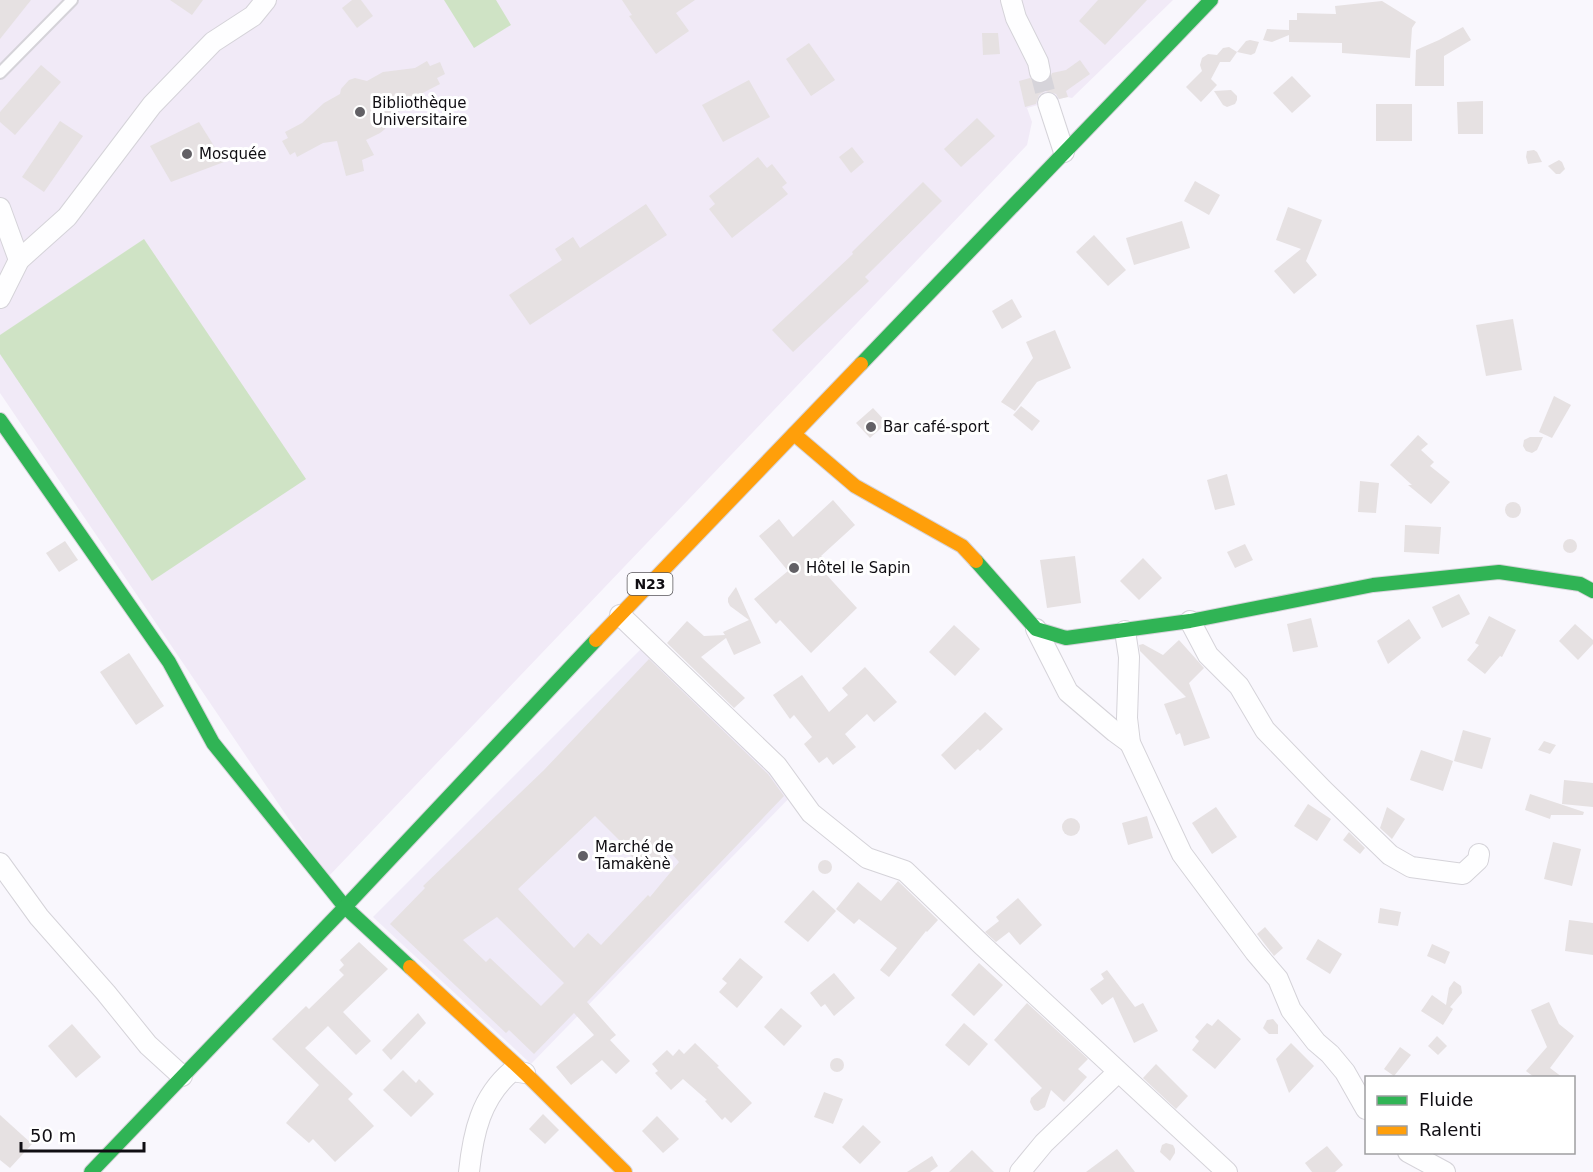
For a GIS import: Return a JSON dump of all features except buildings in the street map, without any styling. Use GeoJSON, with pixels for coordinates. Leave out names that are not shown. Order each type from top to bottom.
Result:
{"type":"FeatureCollection","features":[{"type":"Feature","properties":{"kind":"main road","name":"N23"},"geometry":{"type":"LineString","coordinates":[[91,1172],[620,615],[1211,0]]}},
{"type":"Feature","properties":{"kind":"main road"},"geometry":{"type":"LineString","coordinates":[[0,420],[169,662],[213,743],[345,907],[525,1073],[625,1172]]}},
{"type":"Feature","properties":{"kind":"main road"},"geometry":{"type":"LineString","coordinates":[[794,434],[855,486],[962,546],[1036,629],[1066,638],[1190,621],[1373,585],[1499,572],[1580,584],[1593,591]]}},
{"type":"Feature","properties":{"kind":"street"},"geometry":{"type":"LineString","coordinates":[[0,298],[19,260],[68,217],[152,105],[213,42],[253,16],[266,0]]}},
{"type":"Feature","properties":{"kind":"street"},"geometry":{"type":"LineString","coordinates":[[1015,6],[1040,72]]}},
{"type":"Feature","properties":{"kind":"street"},"geometry":{"type":"LineString","coordinates":[[1048,104],[1064,152]]}},
{"type":"Feature","properties":{"kind":"street"},"geometry":{"type":"LineString","coordinates":[[0,208],[19,260]]}},
{"type":"Feature","properties":{"kind":"street"},"geometry":{"type":"LineString","coordinates":[[620,615],[777,766],[811,813],[867,858],[905,871],[1227,1172]]}},
{"type":"Feature","properties":{"kind":"street"},"geometry":{"type":"LineString","coordinates":[[1190,621],[1208,655],[1239,686],[1265,730],[1390,855],[1411,867],[1463,874],[1478,861],[1479,854]]}},
{"type":"Feature","properties":{"kind":"street"},"geometry":{"type":"LineString","coordinates":[[1036,629],[1068,692],[1130,743]]}},
{"type":"Feature","properties":{"kind":"street"},"geometry":{"type":"LineString","coordinates":[[1125,631],[1130,657],[1127,718],[1130,743],[1182,854],[1278,979],[1291,1010],[1302,1027],[1345,1072],[1365,1107]]}},
{"type":"Feature","properties":{"kind":"street"},"geometry":{"type":"LineString","coordinates":[[0,863],[39,916],[148,1045],[182,1076]]}},
{"type":"Feature","properties":{"kind":"street"},"geometry":{"type":"LineString","coordinates":[[469,1172],[473,1136],[488,1100],[501,1081],[513,1071],[525,1073]]}},
{"type":"Feature","properties":{"kind":"street"},"geometry":{"type":"LineString","coordinates":[[1020,1172],[1044,1143],[1118,1072]]}},
{"type":"Feature","properties":{"kind":"street"},"geometry":{"type":"LineString","coordinates":[[1412,1154],[1445,1172]]}},
{"type":"Feature","properties":{"kind":"lane"},"geometry":{"type":"LineString","coordinates":[[0,73],[72,0]]}},
{"type":"Feature","properties":{"kind":"shaded area"},"geometry":{"type":"Polygon","coordinates":[[[0,0],[1173,0],[1072,98],[1067,97],[1027,108],[1032,122],[1027,145],[328,877],[0,393],[0,0]]]}},
{"type":"Feature","properties":{"kind":"shaded area"},"geometry":{"type":"Polygon","coordinates":[[[644,646],[798,789],[531,1064],[373,917],[644,646]]]}},
{"type":"Feature","properties":{"kind":"green space"},"geometry":{"type":"Polygon","coordinates":[[[444,0],[496,0],[511,25],[474,48],[444,0]]]}},
{"type":"Feature","properties":{"kind":"green space"},"geometry":{"type":"Polygon","coordinates":[[[144,239],[306,479],[152,581],[0,354],[0,335],[144,239]]]}},
{"type":"Feature","properties":{"kind":"tunnel"},"geometry":{"type":"LineString","coordinates":[[1040,72],[1048,103]]}},
{"type":"Feature","properties":{"kind":"traffic: fast"},"geometry":{"type":"LineString","coordinates":[[861,364],[1211,0]]}},
{"type":"Feature","properties":{"kind":"traffic: fast"},"geometry":{"type":"LineString","coordinates":[[0,420],[169,662],[213,743],[345,907],[410,967]]}},
{"type":"Feature","properties":{"kind":"traffic: fast"},"geometry":{"type":"LineString","coordinates":[[976,561],[1036,629],[1066,638],[1190,621],[1373,585],[1499,572],[1580,584],[1593,591]]}},
{"type":"Feature","properties":{"kind":"traffic: fast"},"geometry":{"type":"LineString","coordinates":[[91,1172],[596,640]]}},
{"type":"Feature","properties":{"kind":"traffic: slow"},"geometry":{"type":"LineString","coordinates":[[596,640],[861,364]]}},
{"type":"Feature","properties":{"kind":"traffic: slow"},"geometry":{"type":"LineString","coordinates":[[794,434],[855,486],[962,546],[976,561]]}},
{"type":"Feature","properties":{"kind":"traffic: slow"},"geometry":{"type":"LineString","coordinates":[[410,967],[525,1073],[625,1172]]}},
{"type":"Feature","properties":{"kind":"place","name":"Bibliothèque Universitaire"},"geometry":{"type":"Point","coordinates":[360,112]}},
{"type":"Feature","properties":{"kind":"place","name":"Mosquée"},"geometry":{"type":"Point","coordinates":[187,154]}},
{"type":"Feature","properties":{"kind":"place","name":"Bar café-sport"},"geometry":{"type":"Point","coordinates":[871,427]}},
{"type":"Feature","properties":{"kind":"place","name":"Hôtel le Sapin"},"geometry":{"type":"Point","coordinates":[794,568]}},
{"type":"Feature","properties":{"kind":"place","name":"Marché de Tamakènè"},"geometry":{"type":"Point","coordinates":[583,856]}}]}
